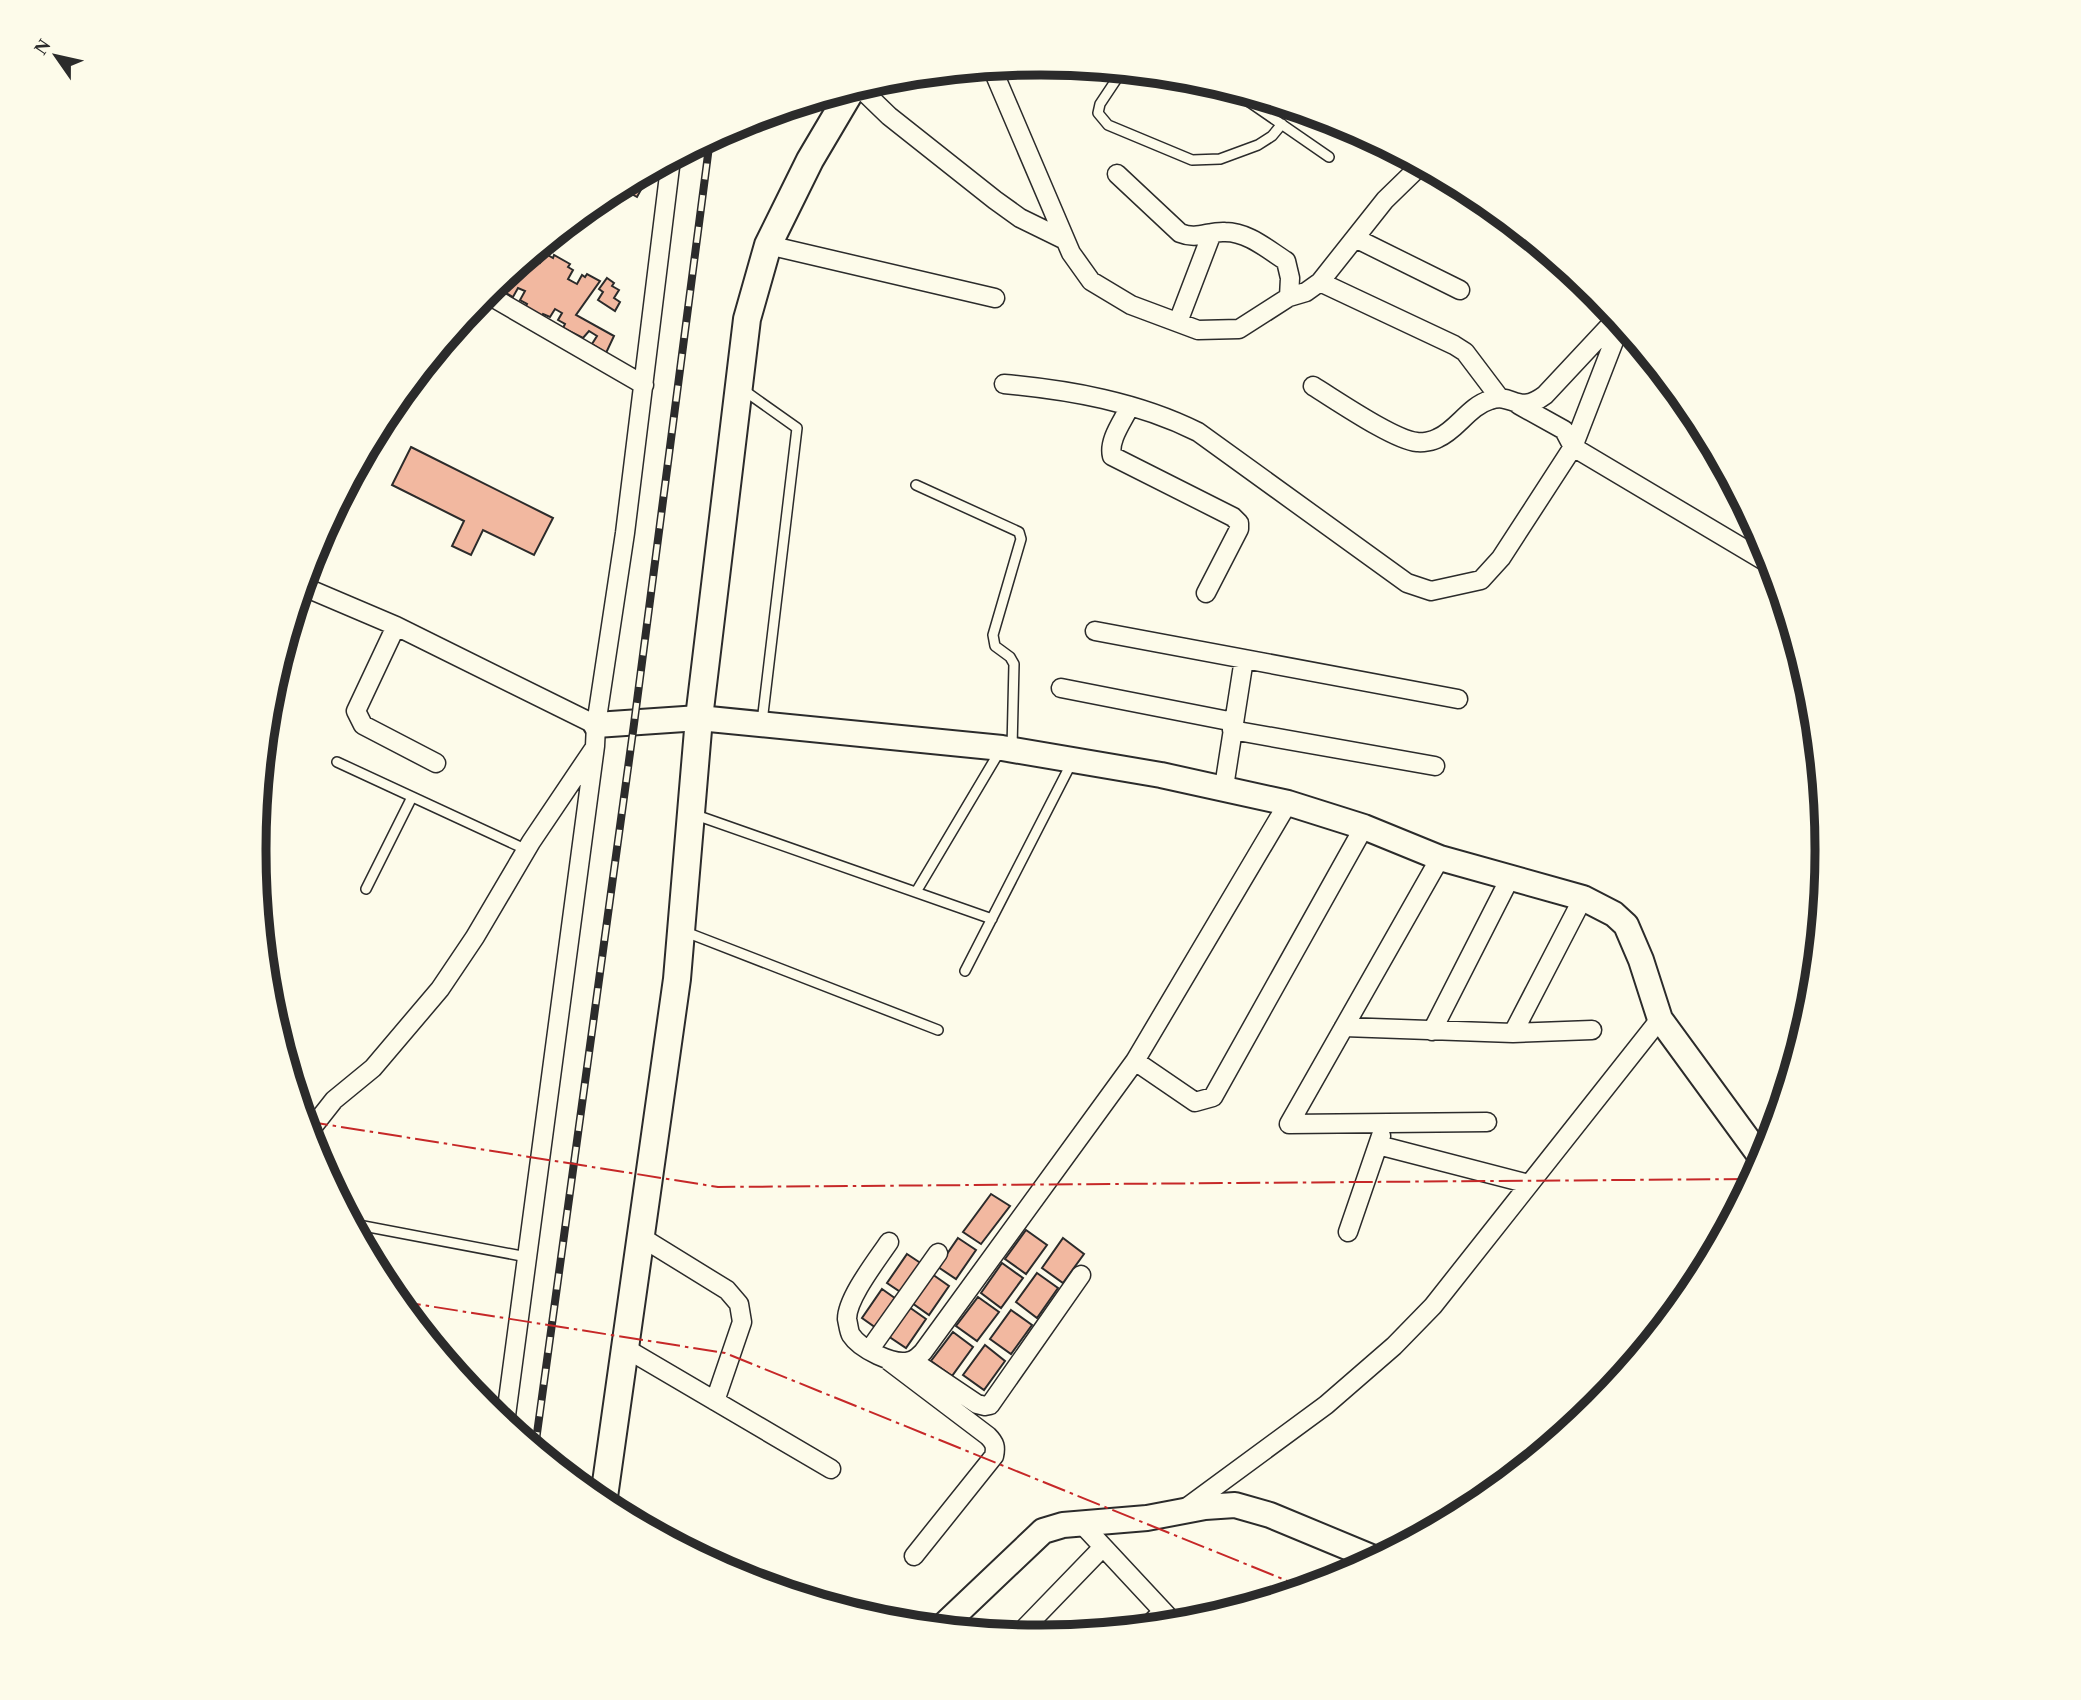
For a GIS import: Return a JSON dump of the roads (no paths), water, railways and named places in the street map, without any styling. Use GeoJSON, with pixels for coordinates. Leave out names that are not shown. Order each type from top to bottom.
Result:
{"type":"FeatureCollection","features":[{"type":"Feature","properties":{"kind":"main road"},"geometry":{"type":"LineString","coordinates":[[605,1490],[677,979],[699,718],[747,319],[768,245],[810,160],[845,101]]}},
{"type":"Feature","properties":{"kind":"street"},"geometry":{"type":"LineString","coordinates":[[1000,77],[1065,240],[1091,281],[1131,305],[1198,330],[1239,329],[1289,296],[1306,292],[1321,282],[1385,200],[1414,171]]}},
{"type":"Feature","properties":{"kind":"street"},"geometry":{"type":"LineString","coordinates":[[868,95],[889,116],[995,200],[1020,218],[1065,240]]}},
{"type":"Feature","properties":{"kind":"street"},"geometry":{"type":"LineString","coordinates":[[507,1411],[625,533],[668,171]]}},
{"type":"Feature","properties":{"kind":"street"},"geometry":{"type":"LineString","coordinates":[[1117,174],[1180,233],[1190,237],[1225,232],[1244,235],[1286,261],[1290,278],[1289,296]]}},
{"type":"Feature","properties":{"kind":"street"},"geometry":{"type":"LineString","coordinates":[[1178,322],[1212,233]]}},
{"type":"Feature","properties":{"kind":"street"},"geometry":{"type":"LineString","coordinates":[[1355,238],[1460,290]]}},
{"type":"Feature","properties":{"kind":"street"},"geometry":{"type":"LineString","coordinates":[[768,245],[995,298]]}},
{"type":"Feature","properties":{"kind":"street"},"geometry":{"type":"LineString","coordinates":[[1321,282],[1454,345],[1465,352],[1499,397],[1564,430],[1573,447],[1757,556]]}},
{"type":"Feature","properties":{"kind":"street"},"geometry":{"type":"LineString","coordinates":[[496,299],[644,385]]}},
{"type":"Feature","properties":{"kind":"street"},"geometry":{"type":"LineString","coordinates":[[1519,405],[1533,404],[1545,396],[1610,325]]}},
{"type":"Feature","properties":{"kind":"street"},"geometry":{"type":"LineString","coordinates":[[1004,384],[1078,393],[1174,420],[1198,432],[1407,583],[1431,591],[1481,580],[1501,558],[1573,447],[1617,333]]}},
{"type":"Feature","properties":{"kind":"street"},"geometry":{"type":"LineString","coordinates":[[1313,386],[1400,438],[1419,443],[1438,438],[1486,401],[1499,397]]}},
{"type":"Feature","properties":{"kind":"street"},"geometry":{"type":"LineString","coordinates":[[1130,406],[1112,442],[1112,456],[1233,517],[1238,523],[1239,529],[1206,593]]}},
{"type":"Feature","properties":{"kind":"street"},"geometry":{"type":"LineString","coordinates":[[311,590],[396,626],[596,736],[699,718],[1007,749],[1224,787],[1287,803],[1364,827],[1440,858],[1583,898],[1614,914],[1626,925],[1660,1018],[1755,1149]]}},
{"type":"Feature","properties":{"kind":"street"},"geometry":{"type":"LineString","coordinates":[[396,626],[356,711],[363,725],[436,763]]}},
{"type":"Feature","properties":{"kind":"street"},"geometry":{"type":"LineString","coordinates":[[1095,631],[1458,699]]}},
{"type":"Feature","properties":{"kind":"street"},"geometry":{"type":"LineString","coordinates":[[1224,787],[1244,659]]}},
{"type":"Feature","properties":{"kind":"street"},"geometry":{"type":"LineString","coordinates":[[1061,688],[1435,766]]}},
{"type":"Feature","properties":{"kind":"street"},"geometry":{"type":"LineString","coordinates":[[316,1123],[334,1100],[373,1068],[440,989],[475,937],[596,736]]}},
{"type":"Feature","properties":{"kind":"street"},"geometry":{"type":"LineString","coordinates":[[913,1361],[923,1352],[1135,1061],[1287,803]]}},
{"type":"Feature","properties":{"kind":"street"},"geometry":{"type":"LineString","coordinates":[[1135,1061],[1195,1102],[1213,1097],[1364,827]]}},
{"type":"Feature","properties":{"kind":"street"},"geometry":{"type":"LineString","coordinates":[[1440,858],[1289,1125],[1487,1122]]}},
{"type":"Feature","properties":{"kind":"street"},"geometry":{"type":"LineString","coordinates":[[1432,1031],[1510,878]]}},
{"type":"Feature","properties":{"kind":"street"},"geometry":{"type":"LineString","coordinates":[[1513,1033],[1583,898]]}},
{"type":"Feature","properties":{"kind":"street"},"geometry":{"type":"LineString","coordinates":[[1180,1512],[1326,1405],[1394,1346],[1433,1306],[1660,1018]]}},
{"type":"Feature","properties":{"kind":"street"},"geometry":{"type":"LineString","coordinates":[[1344,1027],[1513,1033],[1592,1030]]}},
{"type":"Feature","properties":{"kind":"street"},"geometry":{"type":"LineString","coordinates":[[1348,1232],[1385,1124]]}},
{"type":"Feature","properties":{"kind":"street"},"geometry":{"type":"LineString","coordinates":[[1378,1145],[1529,1184]]}},
{"type":"Feature","properties":{"kind":"street"},"geometry":{"type":"LineString","coordinates":[[641,1237],[727,1290],[739,1304],[742,1322],[715,1401]]}},
{"type":"Feature","properties":{"kind":"street"},"geometry":{"type":"LineString","coordinates":[[889,1241],[854,1297],[847,1317],[851,1335],[988,1436],[996,1449],[994,1456],[914,1556]]}},
{"type":"Feature","properties":{"kind":"street"},"geometry":{"type":"LineString","coordinates":[[870,1349],[938,1253]]}},
{"type":"Feature","properties":{"kind":"street"},"geometry":{"type":"LineString","coordinates":[[888,1361],[913,1361],[977,1404],[990,1405],[1081,1275]]}},
{"type":"Feature","properties":{"kind":"street"},"geometry":{"type":"LineString","coordinates":[[625,1348],[831,1469]]}},
{"type":"Feature","properties":{"kind":"street"},"geometry":{"type":"LineString","coordinates":[[950,1619],[1043,1531],[1081,1523],[1147,1518],[1235,1505],[1270,1516],[1363,1554]]}},
{"type":"Feature","properties":{"kind":"street"},"geometry":{"type":"LineString","coordinates":[[1081,1523],[1166,1614]]}},
{"type":"Feature","properties":{"kind":"street"},"geometry":{"type":"LineString","coordinates":[[1028,1625],[1103,1548]]}},
{"type":"Feature","properties":{"kind":"lane"},"geometry":{"type":"LineString","coordinates":[[1116,79],[1100,104],[1098,113],[1108,125],[1192,160],[1220,159],[1258,145],[1272,136],[1282,124]]}},
{"type":"Feature","properties":{"kind":"lane"},"geometry":{"type":"LineString","coordinates":[[1257,107],[1328,157]]}},
{"type":"Feature","properties":{"kind":"lane"},"geometry":{"type":"LineString","coordinates":[[739,387],[797,428],[762,724]]}},
{"type":"Feature","properties":{"kind":"lane"},"geometry":{"type":"LineString","coordinates":[[916,485],[1019,532],[1021,539],[993,635],[995,646],[1010,657],[1014,664],[1007,749],[916,892]]}},
{"type":"Feature","properties":{"kind":"lane"},"geometry":{"type":"LineString","coordinates":[[965,971],[1073,760]]}},
{"type":"Feature","properties":{"kind":"lane"},"geometry":{"type":"LineString","coordinates":[[337,762],[527,850]]}},
{"type":"Feature","properties":{"kind":"lane"},"geometry":{"type":"LineString","coordinates":[[366,889],[412,797]]}},
{"type":"Feature","properties":{"kind":"lane"},"geometry":{"type":"LineString","coordinates":[[691,814],[992,919]]}},
{"type":"Feature","properties":{"kind":"lane"},"geometry":{"type":"LineString","coordinates":[[681,930],[938,1030]]}},
{"type":"Feature","properties":{"kind":"lane"},"geometry":{"type":"LineString","coordinates":[[364,1226],[527,1257]]}},
{"type":"Feature","properties":{"kind":"railway"},"geometry":{"type":"LineString","coordinates":[[536,1437],[634,724],[709,150]]}}]}
